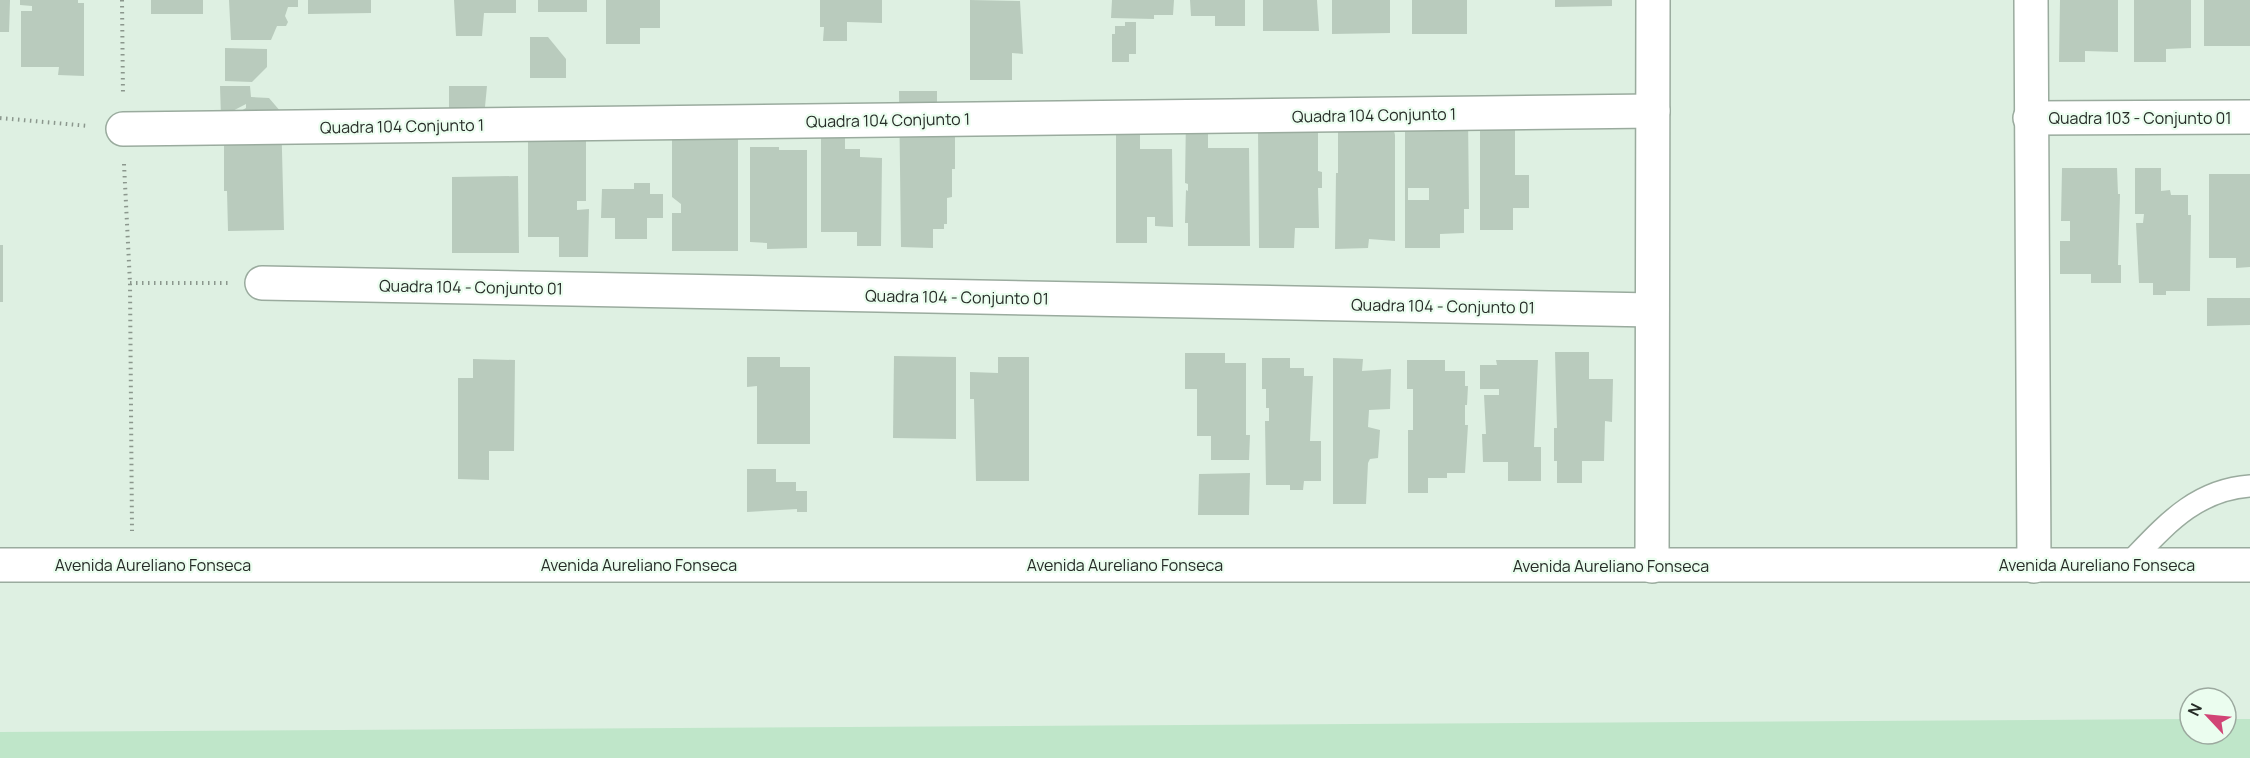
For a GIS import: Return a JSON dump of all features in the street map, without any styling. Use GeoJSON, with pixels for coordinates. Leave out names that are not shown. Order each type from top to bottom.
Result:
{"type":"FeatureCollection","features":[{"type":"Feature","properties":{"kind":"street"},"geometry":{"type":"LineString","coordinates":[[1652,566],[1653,0]]}},
{"type":"Feature","properties":{"kind":"street"},"geometry":{"type":"LineString","coordinates":[[2031,0],[2034,566]]}},
{"type":"Feature","properties":{"kind":"street","name":"Quadra 104 Conjunto 1"},"geometry":{"type":"LineString","coordinates":[[123,129],[1653,111]]}},
{"type":"Feature","properties":{"kind":"street","name":"Quadra 103 - Conjunto 01"},"geometry":{"type":"LineString","coordinates":[[2030,118],[2250,117]]}},
{"type":"Feature","properties":{"kind":"street","name":"Quadra 104 - Conjunto 01"},"geometry":{"type":"LineString","coordinates":[[262,283],[1652,310]]}},
{"type":"Feature","properties":{"kind":"street","name":"Avenida Aureliano Fonseca"},"geometry":{"type":"LineString","coordinates":[[1,563],[1652,566],[2250,564]]}},
{"type":"Feature","properties":{"kind":"lane"},"geometry":{"type":"LineString","coordinates":[[2127,565],[2193,503],[2216,491],[2250,486]]}},
{"type":"Feature","properties":{"kind":"path"},"geometry":{"type":"LineString","coordinates":[[122,0],[123,129],[130,283],[132,565]]}},
{"type":"Feature","properties":{"kind":"path"},"geometry":{"type":"LineString","coordinates":[[0,118],[123,129]]}},
{"type":"Feature","properties":{"kind":"path"},"geometry":{"type":"LineString","coordinates":[[130,283],[262,283]]}},
{"type":"Feature","properties":{"kind":"green space"},"geometry":{"type":"Polygon","coordinates":[[[2178,719],[2178,746],[2238,746],[2238,719],[2250,719],[2250,758],[0,758],[0,732],[2178,719]]]}},
{"type":"Feature","properties":{"kind":"building"},"geometry":{"type":"Polygon","coordinates":[[[0,0],[10,0],[9,32],[0,32],[0,0]]]}},
{"type":"Feature","properties":{"kind":"building"},"geometry":{"type":"Polygon","coordinates":[[[20,0],[78,0],[78,3],[84,3],[84,76],[58,75],[59,67],[21,67],[21,11],[32,11],[32,6],[20,5],[20,0]]]}},
{"type":"Feature","properties":{"kind":"building"},"geometry":{"type":"Polygon","coordinates":[[[151,0],[203,0],[203,14],[151,14],[151,0]]]}},
{"type":"Feature","properties":{"kind":"building"},"geometry":{"type":"Polygon","coordinates":[[[229,0],[298,0],[298,7],[288,7],[285,16],[288,22],[286,26],[277,26],[271,40],[231,40],[229,0]]]}},
{"type":"Feature","properties":{"kind":"building"},"geometry":{"type":"Polygon","coordinates":[[[308,0],[371,0],[371,13],[308,14],[308,0]]]}},
{"type":"Feature","properties":{"kind":"building"},"geometry":{"type":"Polygon","coordinates":[[[454,0],[516,0],[516,13],[484,13],[482,36],[456,36],[454,0]]]}},
{"type":"Feature","properties":{"kind":"building"},"geometry":{"type":"Polygon","coordinates":[[[538,0],[587,0],[587,12],[538,12],[538,0]]]}},
{"type":"Feature","properties":{"kind":"building"},"geometry":{"type":"Polygon","coordinates":[[[606,0],[660,0],[660,28],[640,28],[640,44],[606,44],[606,0]]]}},
{"type":"Feature","properties":{"kind":"building"},"geometry":{"type":"Polygon","coordinates":[[[820,0],[882,0],[882,23],[847,22],[847,41],[823,41],[824,27],[820,27],[820,0]]]}},
{"type":"Feature","properties":{"kind":"building"},"geometry":{"type":"Polygon","coordinates":[[[970,0],[1020,1],[1023,54],[1012,53],[1012,80],[970,80],[970,0]]]}},
{"type":"Feature","properties":{"kind":"building"},"geometry":{"type":"Polygon","coordinates":[[[1112,0],[1174,0],[1173,15],[1154,15],[1154,19],[1111,18],[1112,0]]]}},
{"type":"Feature","properties":{"kind":"building"},"geometry":{"type":"Polygon","coordinates":[[[1190,0],[1245,0],[1245,26],[1215,26],[1215,16],[1191,16],[1190,0]]]}},
{"type":"Feature","properties":{"kind":"building"},"geometry":{"type":"Polygon","coordinates":[[[1263,0],[1317,0],[1319,31],[1263,31],[1263,0]]]}},
{"type":"Feature","properties":{"kind":"building"},"geometry":{"type":"Polygon","coordinates":[[[1332,0],[1390,0],[1390,33],[1332,34],[1332,0]]]}},
{"type":"Feature","properties":{"kind":"building"},"geometry":{"type":"Polygon","coordinates":[[[1412,0],[1467,0],[1467,34],[1412,34],[1412,0]]]}},
{"type":"Feature","properties":{"kind":"building"},"geometry":{"type":"Polygon","coordinates":[[[1555,0],[1612,0],[1612,6],[1555,7],[1555,0]]]}},
{"type":"Feature","properties":{"kind":"building"},"geometry":{"type":"Polygon","coordinates":[[[2060,0],[2118,0],[2118,52],[2085,51],[2085,62],[2059,62],[2060,0]]]}},
{"type":"Feature","properties":{"kind":"building"},"geometry":{"type":"Polygon","coordinates":[[[2134,0],[2191,0],[2191,48],[2166,49],[2166,62],[2134,62],[2134,0]]]}},
{"type":"Feature","properties":{"kind":"building"},"geometry":{"type":"Polygon","coordinates":[[[2204,0],[2250,0],[2250,46],[2204,46],[2204,0]]]}},
{"type":"Feature","properties":{"kind":"building"},"geometry":{"type":"Polygon","coordinates":[[[1125,22],[1136,22],[1136,54],[1129,54],[1129,62],[1112,62],[1112,34],[1115,34],[1115,26],[1125,26],[1125,22]]]}},
{"type":"Feature","properties":{"kind":"building"},"geometry":{"type":"Polygon","coordinates":[[[530,37],[548,37],[566,59],[566,78],[530,78],[530,37]]]}},
{"type":"Feature","properties":{"kind":"building"},"geometry":{"type":"Polygon","coordinates":[[[225,48],[267,49],[267,67],[252,82],[225,81],[225,48]]]}},
{"type":"Feature","properties":{"kind":"building"},"geometry":{"type":"Polygon","coordinates":[[[220,86],[250,86],[251,97],[269,98],[281,112],[284,230],[228,231],[227,191],[224,191],[224,121],[246,108],[246,104],[221,117],[220,86]]]}},
{"type":"Feature","properties":{"kind":"building"},"geometry":{"type":"Polygon","coordinates":[[[449,86],[487,86],[484,117],[449,116],[449,86]]]}},
{"type":"Feature","properties":{"kind":"building"},"geometry":{"type":"Polygon","coordinates":[[[899,91],[937,91],[937,127],[955,127],[952,197],[947,198],[947,224],[944,224],[944,229],[933,229],[933,248],[901,247],[899,91]]]}},
{"type":"Feature","properties":{"kind":"building"},"geometry":{"type":"Polygon","coordinates":[[[821,113],[845,123],[845,149],[860,149],[860,157],[882,158],[881,246],[857,246],[857,232],[821,232],[821,113]]]}},
{"type":"Feature","properties":{"kind":"building"},"geometry":{"type":"Polygon","coordinates":[[[1480,114],[1515,114],[1515,175],[1529,175],[1529,208],[1513,208],[1513,230],[1480,230],[1480,114]]]}},
{"type":"Feature","properties":{"kind":"building"},"geometry":{"type":"Polygon","coordinates":[[[1186,116],[1208,119],[1208,148],[1249,148],[1250,246],[1188,246],[1188,223],[1185,223],[1186,190],[1188,191],[1188,184],[1185,183],[1186,116]]]}},
{"type":"Feature","properties":{"kind":"building"},"geometry":{"type":"Polygon","coordinates":[[[1405,116],[1468,116],[1469,209],[1464,209],[1464,233],[1440,234],[1440,248],[1405,248],[1405,116]],[[1408,188],[1408,200],[1429,200],[1429,188],[1408,188]]]}},
{"type":"Feature","properties":{"kind":"building"},"geometry":{"type":"Polygon","coordinates":[[[1391,118],[1391,131],[1394,131],[1395,135],[1395,241],[1369,239],[1368,248],[1335,249],[1336,173],[1338,173],[1338,131],[1340,131],[1341,119],[1391,118]]]}},
{"type":"Feature","properties":{"kind":"building"},"geometry":{"type":"Polygon","coordinates":[[[738,123],[738,251],[672,251],[672,213],[681,213],[681,204],[672,197],[672,124],[738,123]]]}},
{"type":"Feature","properties":{"kind":"building"},"geometry":{"type":"Polygon","coordinates":[[[528,127],[586,127],[586,201],[577,201],[577,210],[589,209],[588,257],[559,257],[559,237],[528,237],[528,127]]]}},
{"type":"Feature","properties":{"kind":"building"},"geometry":{"type":"Polygon","coordinates":[[[1258,128],[1318,129],[1318,171],[1322,172],[1322,188],[1318,188],[1319,228],[1295,228],[1294,248],[1259,248],[1258,128]]]}},
{"type":"Feature","properties":{"kind":"building"},"geometry":{"type":"Polygon","coordinates":[[[1116,129],[1140,132],[1140,149],[1172,149],[1173,227],[1155,226],[1155,217],[1147,217],[1147,243],[1116,243],[1116,129]]]}},
{"type":"Feature","properties":{"kind":"building"},"geometry":{"type":"Polygon","coordinates":[[[750,147],[807,150],[807,248],[767,249],[767,243],[750,242],[750,147]]]}},
{"type":"Feature","properties":{"kind":"building"},"geometry":{"type":"Polygon","coordinates":[[[2062,168],[2117,168],[2118,194],[2120,194],[2118,265],[2121,265],[2121,283],[2091,283],[2091,274],[2060,274],[2060,241],[2070,241],[2070,221],[2061,221],[2062,168]]]}},
{"type":"Feature","properties":{"kind":"building"},"geometry":{"type":"Polygon","coordinates":[[[2135,168],[2161,168],[2161,191],[2170,190],[2171,195],[2188,195],[2188,215],[2191,215],[2190,291],[2166,291],[2166,295],[2153,295],[2153,283],[2139,283],[2136,223],[2143,223],[2144,214],[2135,214],[2135,168]]]}},
{"type":"Feature","properties":{"kind":"building"},"geometry":{"type":"Polygon","coordinates":[[[2209,174],[2250,174],[2250,267],[2236,268],[2236,258],[2209,258],[2209,174]]]}},
{"type":"Feature","properties":{"kind":"building"},"geometry":{"type":"Polygon","coordinates":[[[518,176],[519,253],[452,253],[452,177],[518,176]]]}},
{"type":"Feature","properties":{"kind":"building"},"geometry":{"type":"Polygon","coordinates":[[[634,183],[650,183],[650,194],[663,194],[663,218],[647,218],[647,239],[615,239],[615,218],[601,218],[602,189],[634,189],[634,183]]]}},
{"type":"Feature","properties":{"kind":"building"},"geometry":{"type":"Polygon","coordinates":[[[0,245],[3,245],[3,302],[0,302],[0,245]]]}},
{"type":"Feature","properties":{"kind":"building"},"geometry":{"type":"Polygon","coordinates":[[[2207,298],[2250,298],[2250,325],[2207,326],[2207,298]]]}},
{"type":"Feature","properties":{"kind":"building"},"geometry":{"type":"Polygon","coordinates":[[[1555,352],[1589,352],[1589,379],[1613,379],[1612,422],[1605,421],[1604,461],[1582,461],[1582,483],[1557,483],[1557,461],[1554,461],[1554,428],[1557,428],[1555,352]]]}},
{"type":"Feature","properties":{"kind":"building"},"geometry":{"type":"Polygon","coordinates":[[[1185,353],[1225,353],[1225,363],[1246,363],[1246,435],[1250,435],[1249,460],[1211,460],[1211,436],[1197,436],[1197,389],[1185,389],[1185,353]]]}},
{"type":"Feature","properties":{"kind":"building"},"geometry":{"type":"Polygon","coordinates":[[[894,356],[956,357],[956,439],[893,438],[894,356]]]}},
{"type":"Feature","properties":{"kind":"building"},"geometry":{"type":"Polygon","coordinates":[[[747,357],[780,357],[780,367],[810,367],[810,444],[757,444],[757,386],[747,387],[747,357]]]}},
{"type":"Feature","properties":{"kind":"building"},"geometry":{"type":"Polygon","coordinates":[[[998,357],[1029,357],[1029,481],[976,481],[974,399],[970,399],[970,372],[998,373],[998,357]]]}},
{"type":"Feature","properties":{"kind":"building"},"geometry":{"type":"Polygon","coordinates":[[[1262,358],[1290,358],[1290,368],[1304,368],[1304,376],[1313,376],[1310,441],[1321,441],[1321,481],[1304,481],[1303,490],[1290,490],[1290,485],[1266,485],[1265,421],[1269,421],[1269,408],[1266,408],[1266,389],[1262,389],[1262,358]]]}},
{"type":"Feature","properties":{"kind":"building"},"geometry":{"type":"Polygon","coordinates":[[[1333,358],[1363,359],[1362,371],[1391,369],[1390,409],[1369,410],[1368,427],[1380,430],[1378,458],[1370,459],[1368,463],[1366,504],[1333,504],[1333,358]]]}},
{"type":"Feature","properties":{"kind":"building"},"geometry":{"type":"Polygon","coordinates":[[[473,359],[515,360],[514,451],[489,451],[489,480],[458,479],[458,378],[473,378],[473,359]]]}},
{"type":"Feature","properties":{"kind":"building"},"geometry":{"type":"Polygon","coordinates":[[[1407,360],[1445,360],[1445,371],[1465,371],[1465,386],[1468,386],[1467,405],[1465,405],[1465,425],[1468,425],[1465,473],[1447,473],[1447,478],[1428,478],[1428,493],[1408,493],[1408,430],[1413,430],[1413,389],[1407,389],[1407,360]]]}},
{"type":"Feature","properties":{"kind":"building"},"geometry":{"type":"Polygon","coordinates":[[[1496,360],[1538,360],[1534,447],[1541,447],[1541,481],[1508,481],[1508,462],[1483,462],[1482,434],[1486,434],[1484,395],[1499,395],[1499,389],[1480,389],[1480,365],[1497,365],[1496,360]]]}},
{"type":"Feature","properties":{"kind":"building"},"geometry":{"type":"Polygon","coordinates":[[[747,469],[776,469],[776,482],[796,482],[796,491],[807,491],[807,512],[797,512],[797,509],[747,512],[747,469]]]}},
{"type":"Feature","properties":{"kind":"building"},"geometry":{"type":"Polygon","coordinates":[[[1250,473],[1249,515],[1198,515],[1199,474],[1250,473]]]}}]}
